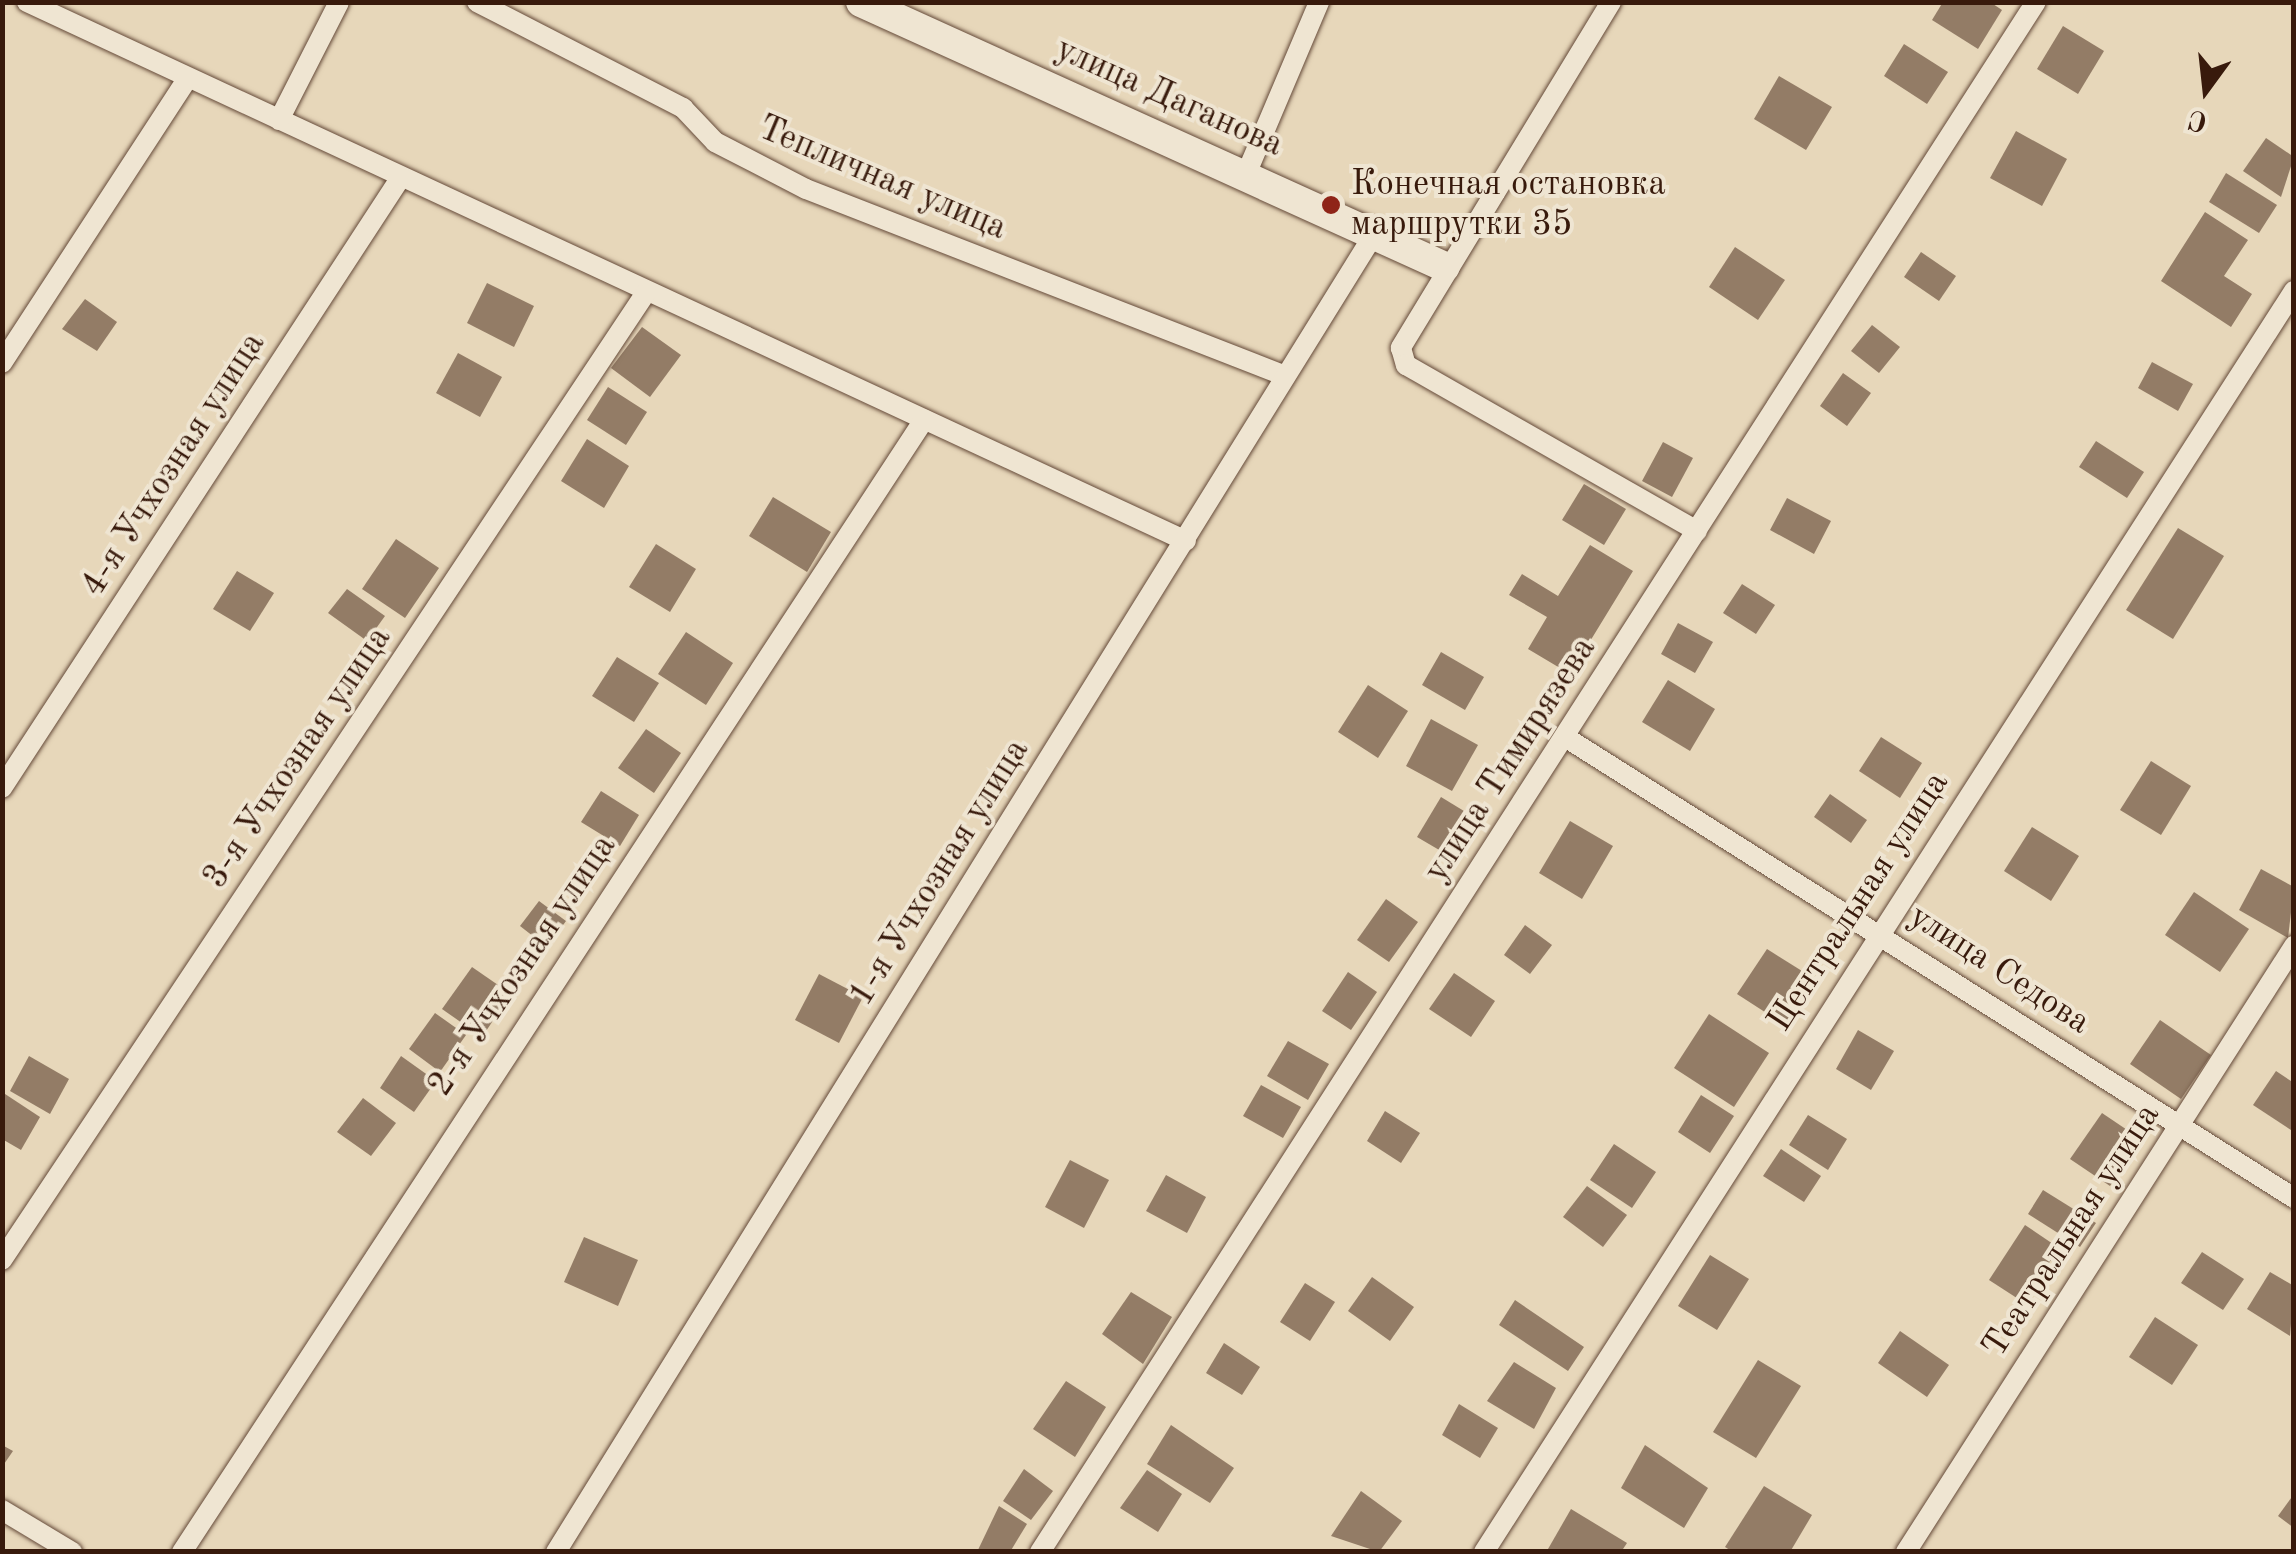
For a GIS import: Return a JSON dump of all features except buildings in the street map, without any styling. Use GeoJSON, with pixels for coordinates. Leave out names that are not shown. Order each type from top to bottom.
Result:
{"type":"FeatureCollection","features":[{"type":"Feature","properties":{"kind":"main road","name":"улица Даганова"},"geometry":{"type":"LineString","coordinates":[[861,2],[1248,170]]}},
{"type":"Feature","properties":{"kind":"main road","name":"улица Даганова"},"geometry":{"type":"LineString","coordinates":[[878,2],[1447,264]]}},
{"type":"Feature","properties":{"kind":"street"},"geometry":{"type":"LineString","coordinates":[[27,2],[1186,541]]}},
{"type":"Feature","properties":{"kind":"street"},"geometry":{"type":"LineString","coordinates":[[279,120],[339,2]]}},
{"type":"Feature","properties":{"kind":"street","name":"Тепличная улица"},"geometry":{"type":"LineString","coordinates":[[477,2],[683,108],[715,142],[806,189],[1284,374]]}},
{"type":"Feature","properties":{"kind":"street"},"geometry":{"type":"LineString","coordinates":[[1248,170],[1320,2]]}},
{"type":"Feature","properties":{"kind":"street"},"geometry":{"type":"LineString","coordinates":[[1610,2],[1447,264],[1410,330],[1406,364],[1697,531]]}},
{"type":"Feature","properties":{"kind":"street","name":"улица Тимирязева"},"geometry":{"type":"LineString","coordinates":[[1040,1552],[2036,2]]}},
{"type":"Feature","properties":{"kind":"street"},"geometry":{"type":"LineString","coordinates":[[2,364],[188,78]]}},
{"type":"Feature","properties":{"kind":"street","name":"4-я Учхозная улица"},"geometry":{"type":"LineString","coordinates":[[2,788],[401,176]]}},
{"type":"Feature","properties":{"kind":"street","name":"1-я Учхозная улица"},"geometry":{"type":"LineString","coordinates":[[556,1552],[1376,231]]}},
{"type":"Feature","properties":{"kind":"street","name":"3-я Учхозная улица"},"geometry":{"type":"LineString","coordinates":[[2,1260],[647,291]]}},
{"type":"Feature","properties":{"kind":"street","name":"Центральная улица"},"geometry":{"type":"LineString","coordinates":[[1484,1552],[1878,932],[2294,291]]}},
{"type":"Feature","properties":{"kind":"street","name":"2-я Учхозная улица"},"geometry":{"type":"LineString","coordinates":[[182,1552],[924,420]]}},
{"type":"Feature","properties":{"kind":"street","name":"улица Седова"},"geometry":{"type":"LineString","coordinates":[[1565,737],[2294,1198]]}},
{"type":"Feature","properties":{"kind":"street","name":"Театральная улица"},"geometry":{"type":"LineString","coordinates":[[1906,1552],[2294,946]]}},
{"type":"Feature","properties":{"kind":"street"},"geometry":{"type":"LineString","coordinates":[[2,1510],[72,1552]]}},
{"type":"Feature","properties":{"kind":"place","name":"Конечная остановка маршрутки 35"},"geometry":{"type":"Point","coordinates":[1331,205]}}]}
